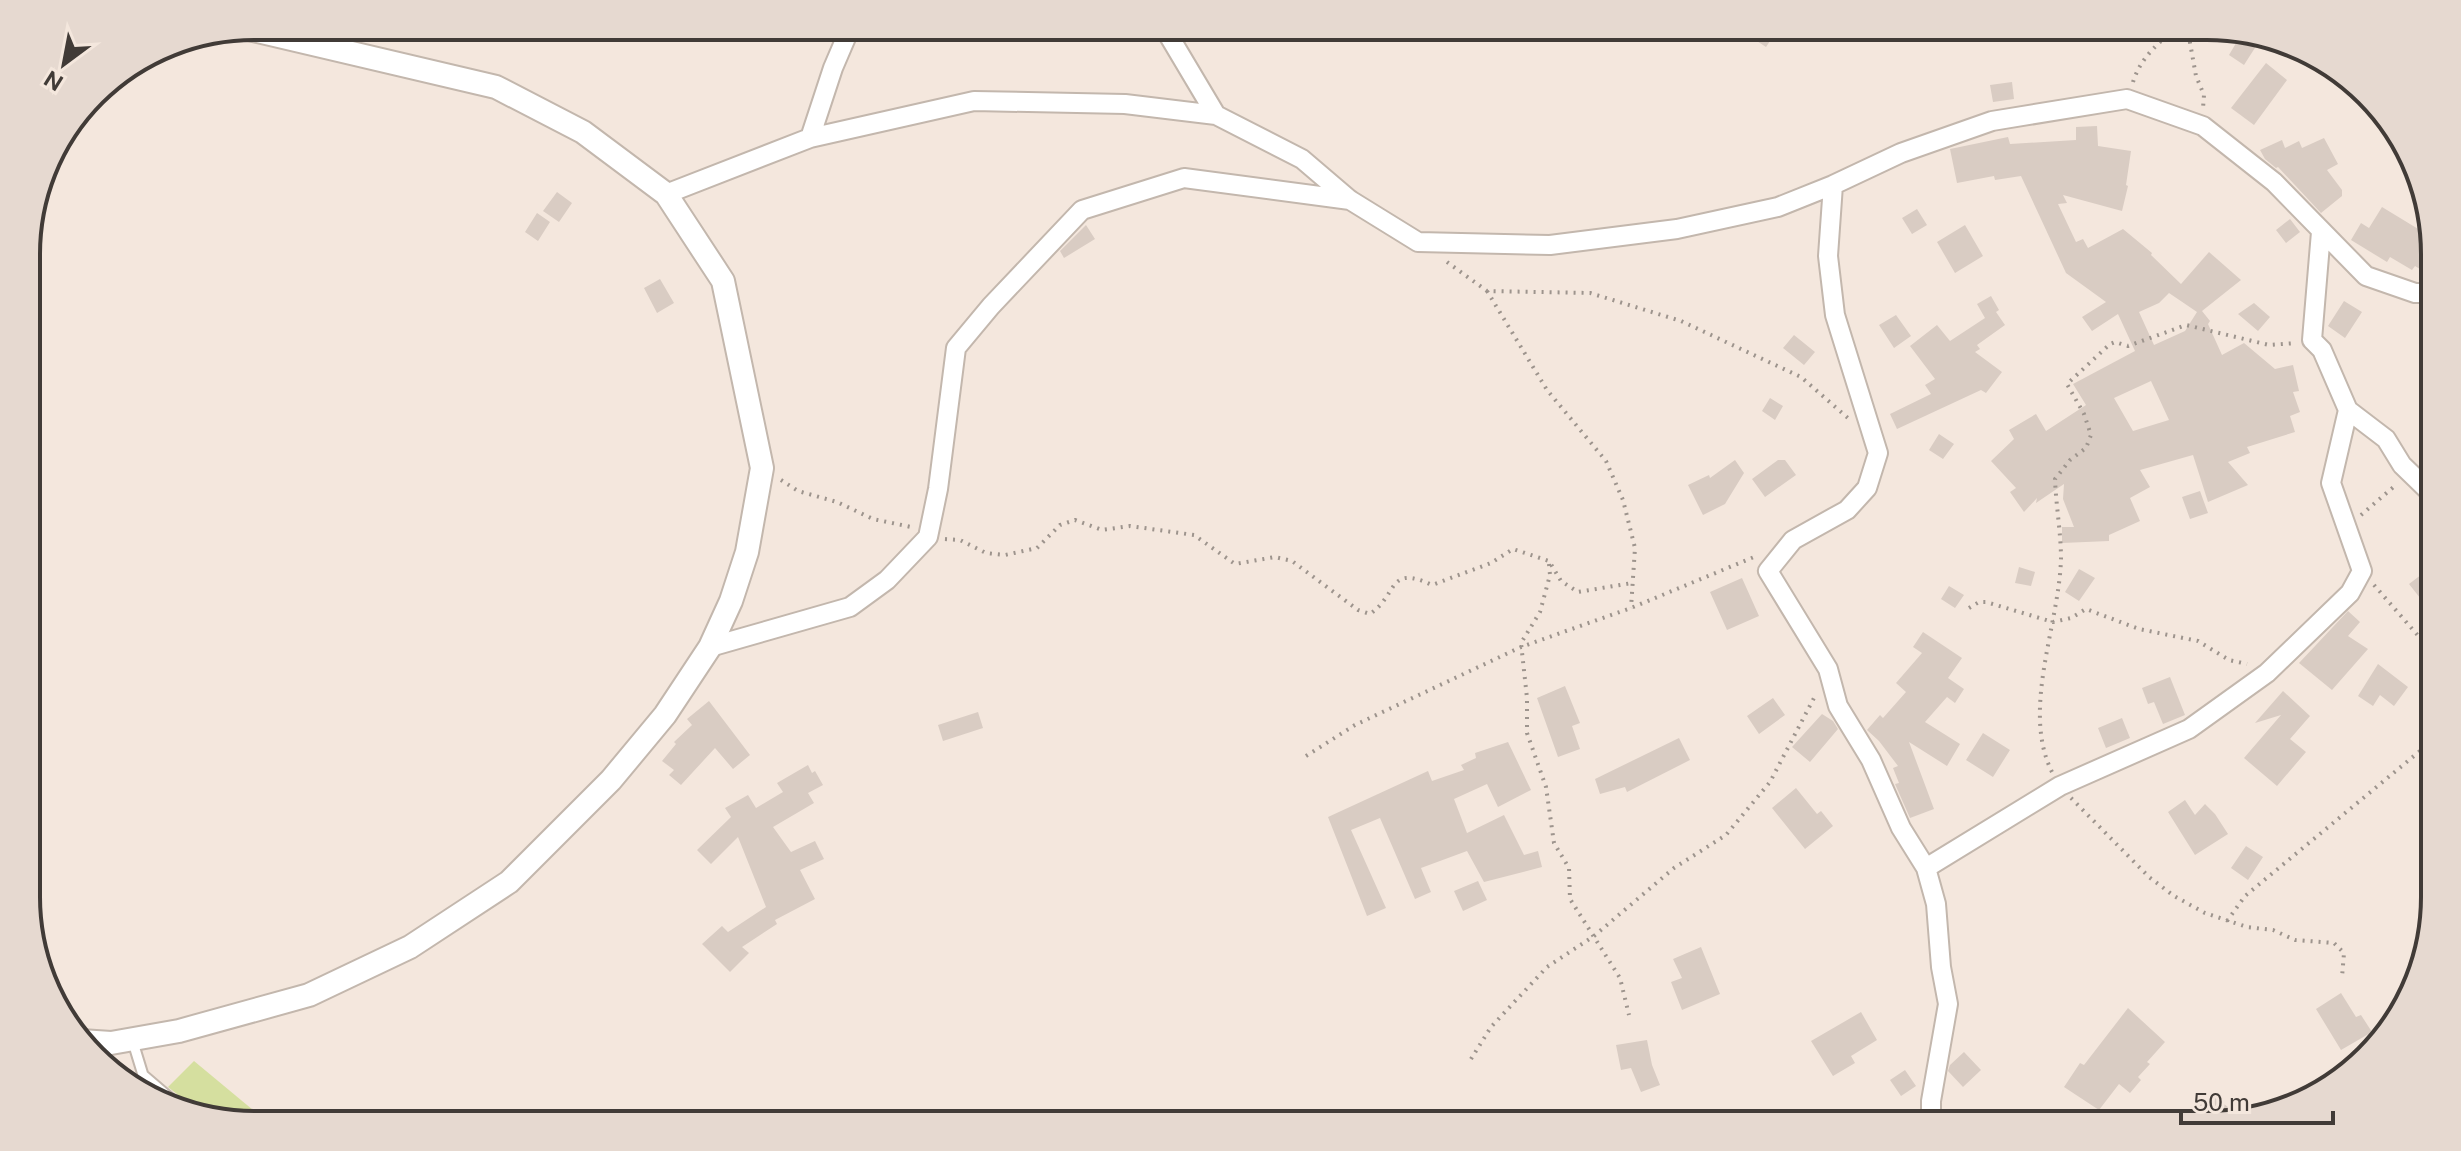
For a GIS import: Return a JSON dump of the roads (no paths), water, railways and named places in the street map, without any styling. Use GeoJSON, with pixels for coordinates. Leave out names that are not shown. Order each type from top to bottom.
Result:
{"type":"FeatureCollection","features":[{"type":"Feature","properties":{"kind":"street"},"geometry":{"type":"LineString","coordinates":[[98,1042],[111,1043],[179,1031],[309,995],[410,947],[509,882],[611,780],[665,715],[710,647],[731,601],[747,552],[762,468],[723,281],[666,194],[583,132],[496,87],[300,40]]}},
{"type":"Feature","properties":{"kind":"street"},"geometry":{"type":"LineString","coordinates":[[810,138],[845,40]]}},
{"type":"Feature","properties":{"kind":"street"},"geometry":{"type":"LineString","coordinates":[[1171,40],[1216,115]]}},
{"type":"Feature","properties":{"kind":"street"},"geometry":{"type":"LineString","coordinates":[[666,194],[810,138],[974,101],[1125,104],[1216,115],[1302,159],[1350,200],[1418,242],[1550,245],[1677,229],[1778,207],[1901,153],[1992,121],[2127,99],[2203,126],[2274,182],[2366,276],[2421,293]]}},
{"type":"Feature","properties":{"kind":"street"},"geometry":{"type":"LineString","coordinates":[[710,647],[850,607],[887,580],[928,537],[938,489],[956,348],[991,306],[1082,210],[1184,178],[1350,200]]}},
{"type":"Feature","properties":{"kind":"street"},"geometry":{"type":"LineString","coordinates":[[1833,185],[1828,256],[1835,315],[1878,453],[1867,488],[1847,510],[1793,540],[1768,571],[1828,669],[1838,706],[1871,760],[1901,828],[1926,868],[1936,904],[1941,967],[1948,1004],[1931,1111]]}},
{"type":"Feature","properties":{"kind":"street"},"geometry":{"type":"LineString","coordinates":[[2321,232],[2312,340],[2322,350],[2348,410],[2386,439],[2421,484]]}},
{"type":"Feature","properties":{"kind":"street"},"geometry":{"type":"LineString","coordinates":[[1926,868],[2060,786],[2189,729],[2267,673],[2350,593],[2362,571],[2331,483],[2348,410]]}},
{"type":"Feature","properties":{"kind":"lane"},"geometry":{"type":"LineString","coordinates":[[132,1039],[143,1075],[158,1088]]}}]}
